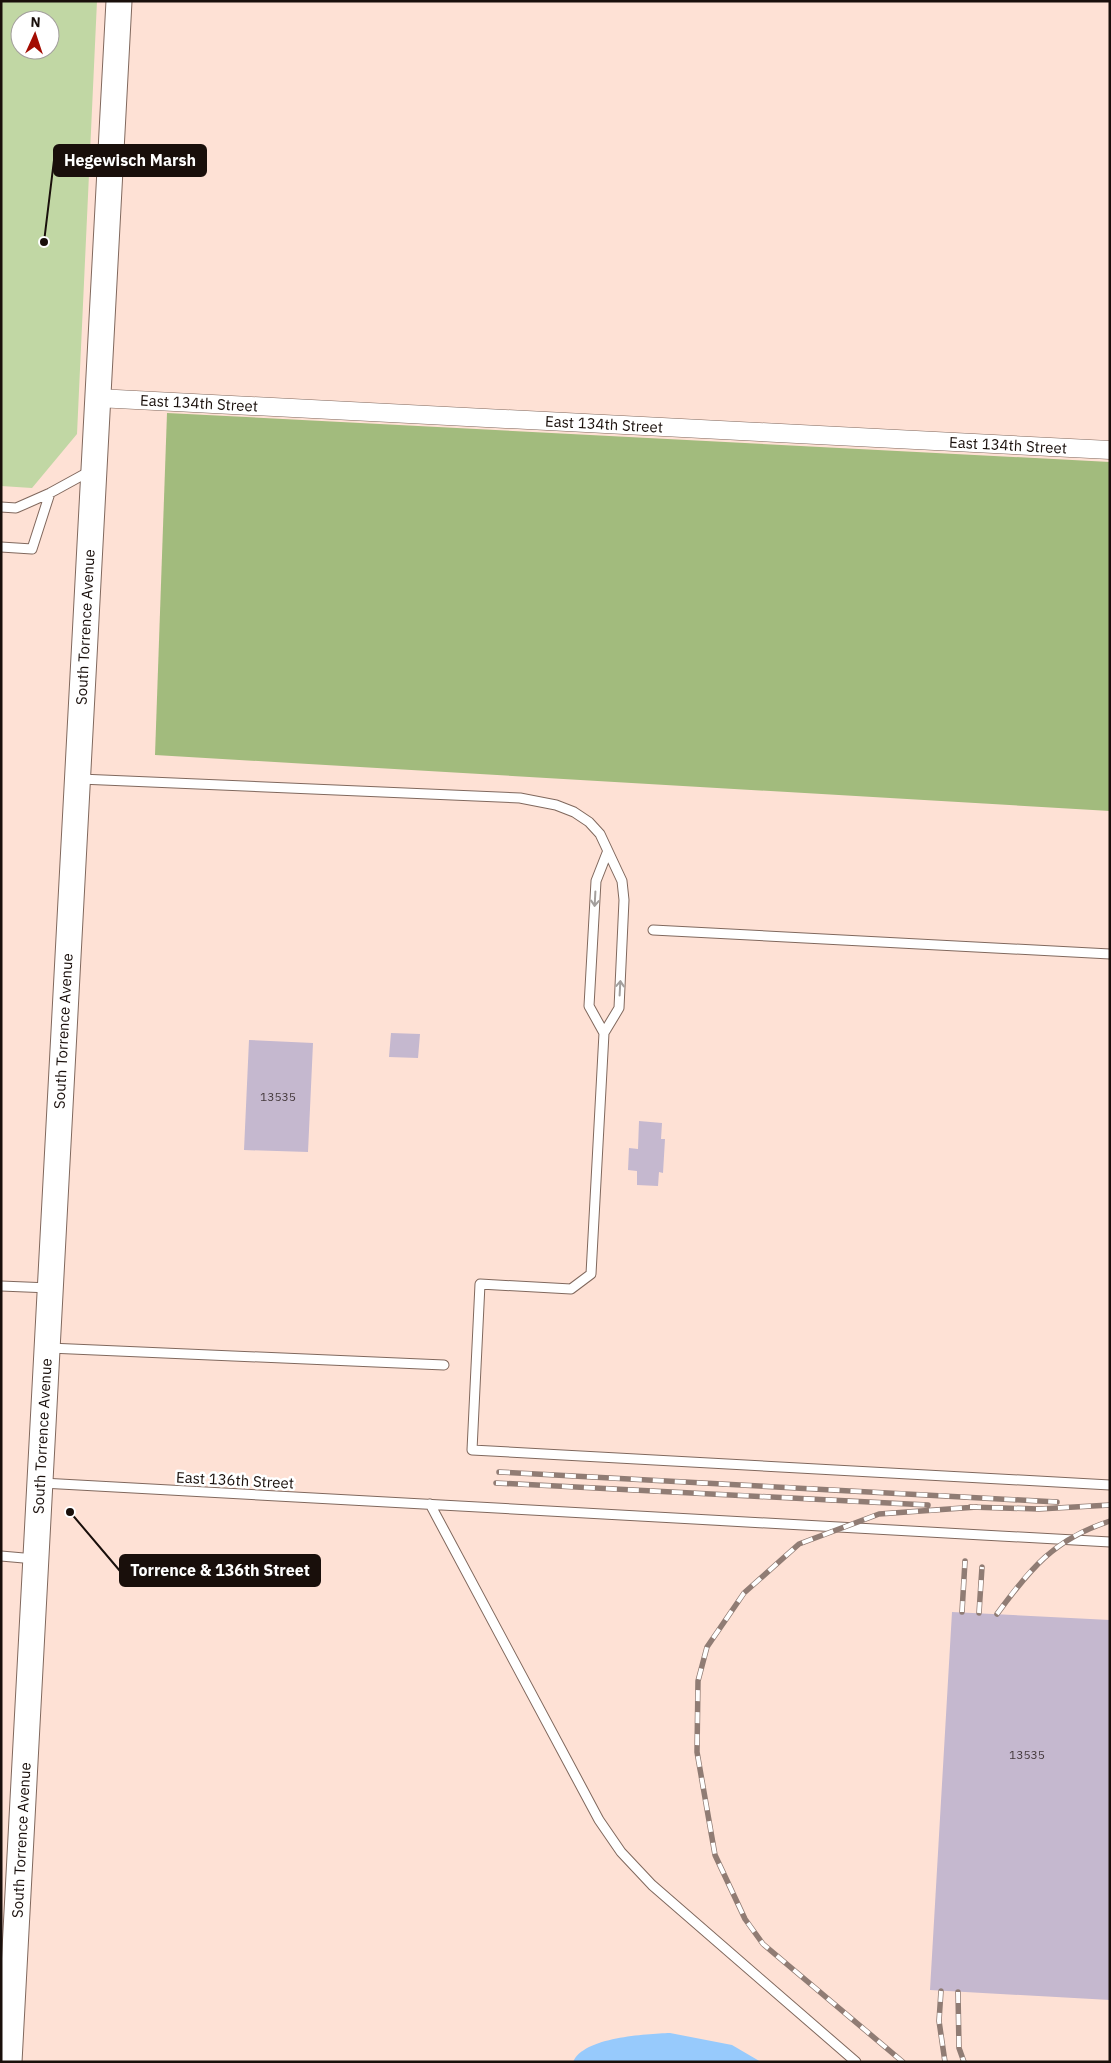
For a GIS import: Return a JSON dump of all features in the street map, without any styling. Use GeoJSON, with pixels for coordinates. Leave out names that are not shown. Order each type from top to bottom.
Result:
{"type":"FeatureCollection","features":[{"type":"Feature","properties":{"kind":"main road","name":"South Torrence Avenue"},"geometry":{"type":"LineString","coordinates":[[9,2062],[118,1]]}},
{"type":"Feature","properties":{"kind":"street","name":"East 134th Street"},"geometry":{"type":"LineString","coordinates":[[97,398],[1110,450]]}},
{"type":"Feature","properties":{"kind":"lane"},"geometry":{"type":"LineString","coordinates":[[1,507],[16,508],[50,493],[94,469]]}},
{"type":"Feature","properties":{"kind":"lane"},"geometry":{"type":"LineString","coordinates":[[1,547],[32,549],[50,493]]}},
{"type":"Feature","properties":{"kind":"lane"},"geometry":{"type":"LineString","coordinates":[[77,778],[539,801],[574,812],[589,822],[600,834],[607,853],[622,881],[624,900],[619,1008],[604,1032],[591,1274],[571,1289],[480,1284],[472,1450],[1110,1485]]}},
{"type":"Feature","properties":{"kind":"lane"},"geometry":{"type":"LineString","coordinates":[[604,1032],[589,1006],[596,881],[607,853]]}},
{"type":"Feature","properties":{"kind":"lane"},"geometry":{"type":"LineString","coordinates":[[653,930],[1110,954]]}},
{"type":"Feature","properties":{"kind":"lane"},"geometry":{"type":"LineString","coordinates":[[1,1286],[50,1288]]}},
{"type":"Feature","properties":{"kind":"lane"},"geometry":{"type":"LineString","coordinates":[[47,1348],[444,1365]]}},
{"type":"Feature","properties":{"kind":"lane","name":"East 136th Street"},"geometry":{"type":"LineString","coordinates":[[39,1483],[1110,1542]]}},
{"type":"Feature","properties":{"kind":"lane"},"geometry":{"type":"LineString","coordinates":[[430,1504],[599,1820],[621,1852],[652,1885],[856,2062]]}},
{"type":"Feature","properties":{"kind":"lane"},"geometry":{"type":"LineString","coordinates":[[1,1556],[35,1559]]}},
{"type":"Feature","properties":{"kind":"green space"},"geometry":{"type":"Polygon","coordinates":[[[1,1],[97,1],[77,434],[32,488],[1,486],[1,1]]]}},
{"type":"Feature","properties":{"kind":"green space"},"geometry":{"type":"Polygon","coordinates":[[[167,413],[1110,462],[1110,811],[155,755],[167,413]]]}},
{"type":"Feature","properties":{"kind":"water"},"geometry":{"type":"Polygon","coordinates":[[[670,2033],[732,2045],[761,2062],[573,2062],[579,2054],[589,2047],[602,2042],[646,2034],[670,2033]]]}},
{"type":"Feature","properties":{"kind":"building"},"geometry":{"type":"Polygon","coordinates":[[[391,1033],[420,1034],[418,1058],[389,1057],[391,1033]]]}},
{"type":"Feature","properties":{"kind":"building"},"geometry":{"type":"Polygon","coordinates":[[[249,1040],[313,1043],[308,1152],[244,1150],[249,1040]]]}},
{"type":"Feature","properties":{"kind":"building"},"geometry":{"type":"Polygon","coordinates":[[[639,1121],[662,1123],[661,1139],[665,1139],[663,1173],[659,1172],[658,1186],[637,1185],[637,1171],[628,1170],[629,1148],[638,1149],[639,1121]]]}},
{"type":"Feature","properties":{"kind":"building"},"geometry":{"type":"Polygon","coordinates":[[[952,1612],[1110,1620],[1110,2000],[930,1990],[952,1612]]]}},
{"type":"Feature","properties":{"kind":"railway"},"geometry":{"type":"LineString","coordinates":[[499,1472],[1057,1502]]}},
{"type":"Feature","properties":{"kind":"railway"},"geometry":{"type":"LineString","coordinates":[[496,1483],[928,1505]]}},
{"type":"Feature","properties":{"kind":"railway"},"geometry":{"type":"LineString","coordinates":[[970,1507],[1039,1509],[1110,1505]]}},
{"type":"Feature","properties":{"kind":"railway"},"geometry":{"type":"LineString","coordinates":[[903,2062],[763,1944],[745,1919],[715,1855],[697,1752],[698,1681],[707,1647],[744,1593],[799,1544],[879,1514],[977,1507]]}},
{"type":"Feature","properties":{"kind":"railway"},"geometry":{"type":"LineString","coordinates":[[997,1614],[1032,1570],[1058,1546],[1090,1528],[1110,1521]]}},
{"type":"Feature","properties":{"kind":"railway"},"geometry":{"type":"LineString","coordinates":[[962,1612],[965,1561]]}},
{"type":"Feature","properties":{"kind":"railway"},"geometry":{"type":"LineString","coordinates":[[979,1613],[982,1567]]}},
{"type":"Feature","properties":{"kind":"railway"},"geometry":{"type":"LineString","coordinates":[[941,1991],[939,2021],[945,2062]]}},
{"type":"Feature","properties":{"kind":"railway"},"geometry":{"type":"LineString","coordinates":[[958,1992],[959,2048],[964,2062]]}},
{"type":"Feature","properties":{"kind":"place","name":"Hegewisch Marsh"},"geometry":{"type":"Point","coordinates":[44,242]}},
{"type":"Feature","properties":{"kind":"place","name":"Torrence & 136th Street"},"geometry":{"type":"Point","coordinates":[70,1512]}}]}
